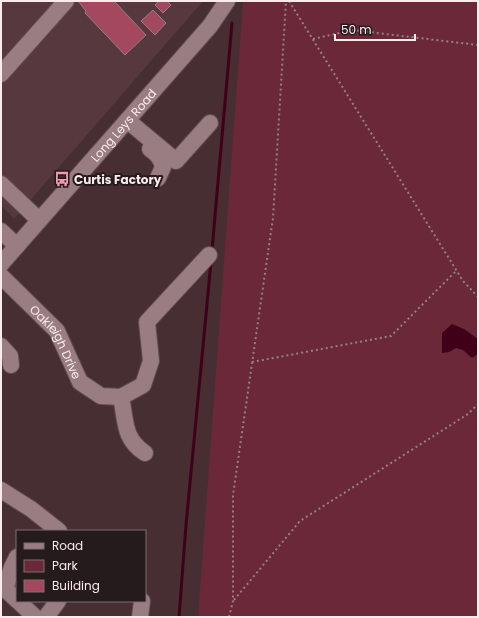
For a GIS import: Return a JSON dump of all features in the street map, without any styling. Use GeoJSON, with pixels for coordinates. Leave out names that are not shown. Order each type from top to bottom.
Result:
{"type":"FeatureCollection","features":[{"type":"Feature","properties":{"kind":"street"},"geometry":{"type":"LineString","coordinates":[[1,74],[66,1]]}},
{"type":"Feature","properties":{"kind":"street","name":"Long Leys Road"},"geometry":{"type":"LineString","coordinates":[[1,264],[210,26],[227,1]]}},
{"type":"Feature","properties":{"kind":"street"},"geometry":{"type":"LineString","coordinates":[[125,123],[176,161],[210,123]]}},
{"type":"Feature","properties":{"kind":"street"},"geometry":{"type":"LineString","coordinates":[[125,123],[158,155],[162,161],[163,167],[158,178]]}},
{"type":"Feature","properties":{"kind":"street"},"geometry":{"type":"LineString","coordinates":[[1,184],[39,220]]}},
{"type":"Feature","properties":{"kind":"street"},"geometry":{"type":"LineString","coordinates":[[1,231],[17,246]]}},
{"type":"Feature","properties":{"kind":"street"},"geometry":{"type":"LineString","coordinates":[[145,453],[136,447],[127,431],[123,417],[121,397],[143,385],[151,361],[147,322],[209,255]]}},
{"type":"Feature","properties":{"kind":"street","name":"Oakleigh Drive"},"geometry":{"type":"LineString","coordinates":[[1,276],[57,331],[80,382],[101,396],[121,397]]}},
{"type":"Feature","properties":{"kind":"street"},"geometry":{"type":"LineString","coordinates":[[1,346],[10,356],[11,365]]}},
{"type":"Feature","properties":{"kind":"street"},"geometry":{"type":"LineString","coordinates":[[1,490],[31,509],[58,530]]}},
{"type":"Feature","properties":{"kind":"street"},"geometry":{"type":"LineString","coordinates":[[16,559],[5,589],[16,598]]}},
{"type":"Feature","properties":{"kind":"street"},"geometry":{"type":"LineString","coordinates":[[20,602],[35,617]]}},
{"type":"Feature","properties":{"kind":"street"},"geometry":{"type":"LineString","coordinates":[[46,617],[57,602]]}},
{"type":"Feature","properties":{"kind":"street"},"geometry":{"type":"LineString","coordinates":[[140,617],[142,602]]}},
{"type":"Feature","properties":{"kind":"path"},"geometry":{"type":"LineString","coordinates":[[229,617],[233,601],[233,495],[273,218],[286,1]]}},
{"type":"Feature","properties":{"kind":"path"},"geometry":{"type":"LineString","coordinates":[[289,1],[462,281],[478,297]]}},
{"type":"Feature","properties":{"kind":"path"},"geometry":{"type":"LineString","coordinates":[[312,39],[352,30],[478,45]]}},
{"type":"Feature","properties":{"kind":"path"},"geometry":{"type":"LineString","coordinates":[[252,362],[391,336],[456,271]]}},
{"type":"Feature","properties":{"kind":"path"},"geometry":{"type":"LineString","coordinates":[[233,601],[300,521],[468,414],[478,404]]}},
{"type":"Feature","properties":{"kind":"shaded area"},"geometry":{"type":"Polygon","coordinates":[[[1,1],[203,1],[14,219],[1,205],[1,1]]]}},
{"type":"Feature","properties":{"kind":"shaded area"},"geometry":{"type":"Polygon","coordinates":[[[452,324],[464,329],[478,339],[478,354],[472,358],[463,350],[456,348],[449,352],[442,353],[442,333],[452,324]]]}},
{"type":"Feature","properties":{"kind":"green space"},"geometry":{"type":"Polygon","coordinates":[[[243,1],[478,1],[478,617],[198,617],[243,1]]]}},
{"type":"Feature","properties":{"kind":"building"},"geometry":{"type":"Polygon","coordinates":[[[78,1],[114,1],[146,35],[125,55],[85,13],[86,11],[78,1]]]}},
{"type":"Feature","properties":{"kind":"building"},"geometry":{"type":"Polygon","coordinates":[[[159,1],[167,1],[171,5],[163,13],[155,5],[159,1]]]}},
{"type":"Feature","properties":{"kind":"building"},"geometry":{"type":"Polygon","coordinates":[[[153,10],[166,23],[155,35],[141,21],[153,10]]]}},
{"type":"Feature","properties":{"kind":"waterway"},"geometry":{"type":"LineString","coordinates":[[212,250],[232,23]]}},
{"type":"Feature","properties":{"kind":"waterway"},"geometry":{"type":"LineString","coordinates":[[179,617],[186,525],[211,262]]}},
{"type":"Feature","properties":{"kind":"place","name":"Curtis Factory"},"geometry":{"type":"Point","coordinates":[62,179]}}]}
